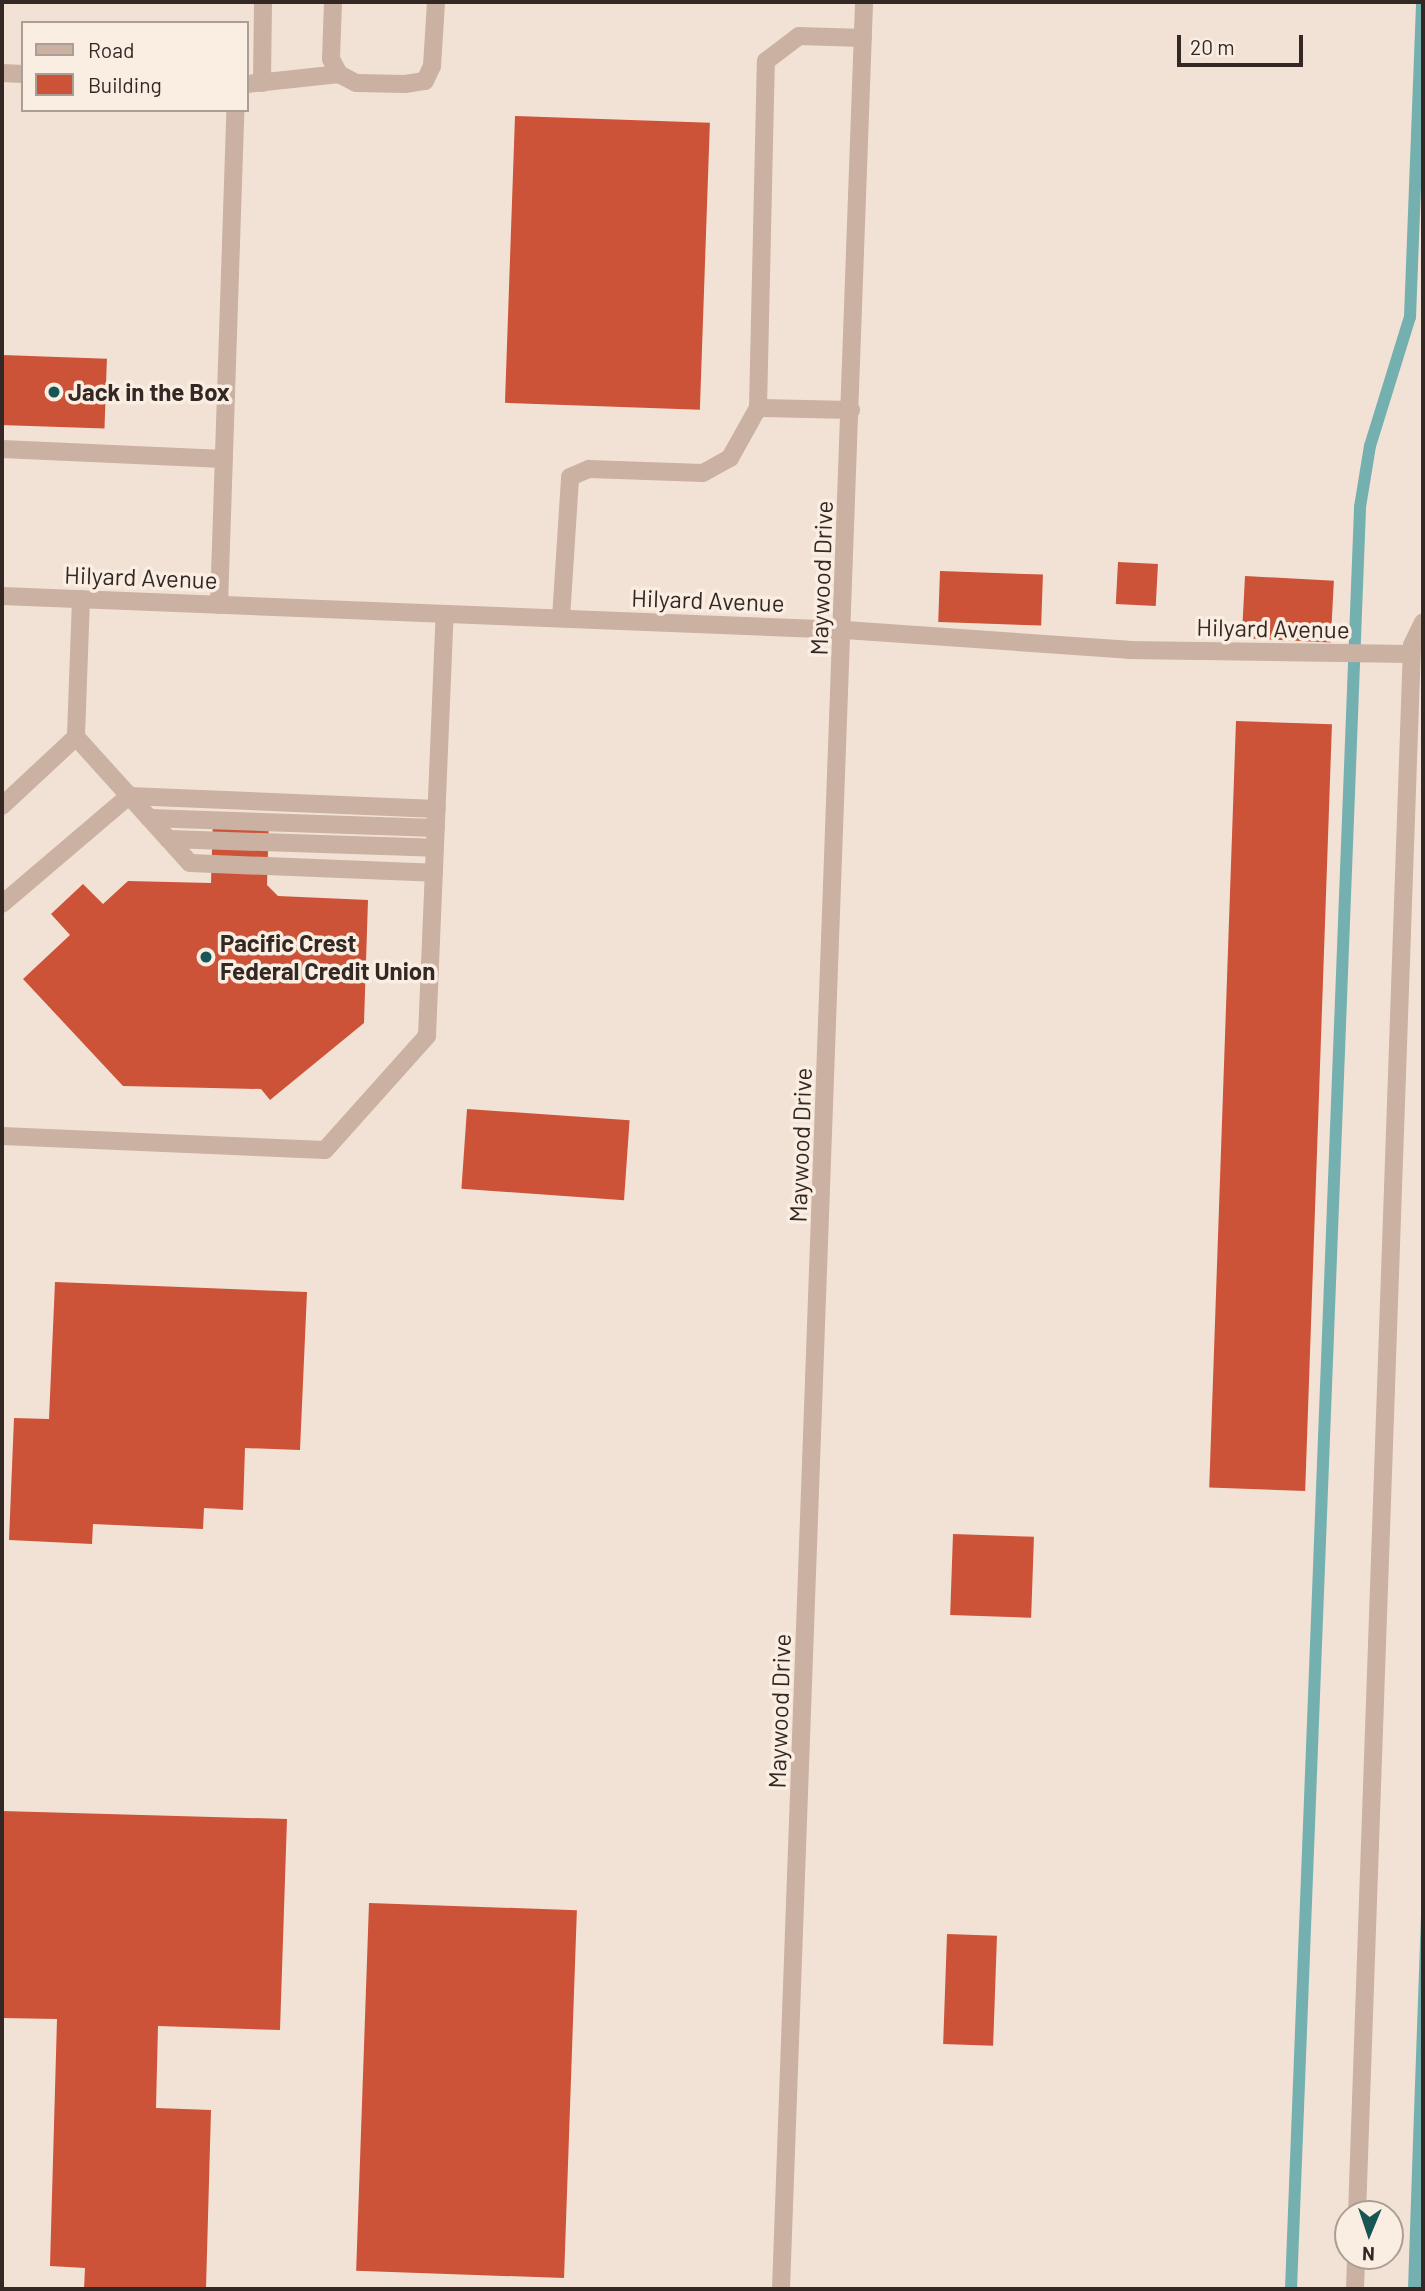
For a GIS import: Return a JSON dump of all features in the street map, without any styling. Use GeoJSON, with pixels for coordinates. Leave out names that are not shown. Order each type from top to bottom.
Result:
{"type":"FeatureCollection","features":[{"type":"Feature","properties":{"kind":"street"},"geometry":{"type":"LineString","coordinates":[[263,2],[254,84],[339,74]]}},
{"type":"Feature","properties":{"kind":"street"},"geometry":{"type":"LineString","coordinates":[[333,2],[331,59],[339,74],[356,83],[425,81],[436,51],[436,2]]}},
{"type":"Feature","properties":{"kind":"street","name":"Maywood Drive"},"geometry":{"type":"LineString","coordinates":[[781,2289],[845,630],[864,2]]}},
{"type":"Feature","properties":{"kind":"street"},"geometry":{"type":"LineString","coordinates":[[561,618],[570,477],[589,469],[703,473],[730,458],[758,408],[766,61],[799,36],[863,38]]}},
{"type":"Feature","properties":{"kind":"street"},"geometry":{"type":"LineString","coordinates":[[2,73],[21,74]]}},
{"type":"Feature","properties":{"kind":"street"},"geometry":{"type":"LineString","coordinates":[[219,605],[235,112]]}},
{"type":"Feature","properties":{"kind":"street"},"geometry":{"type":"LineString","coordinates":[[758,408],[851,410]]}},
{"type":"Feature","properties":{"kind":"street"},"geometry":{"type":"LineString","coordinates":[[2,449],[224,459]]}},
{"type":"Feature","properties":{"kind":"street","name":"Hilyard Avenue"},"geometry":{"type":"LineString","coordinates":[[2,596],[845,630],[1128,650],[1417,655]]}},
{"type":"Feature","properties":{"kind":"street"},"geometry":{"type":"LineString","coordinates":[[81,599],[76,737],[190,863],[434,873]]}},
{"type":"Feature","properties":{"kind":"street"},"geometry":{"type":"LineString","coordinates":[[2,1136],[325,1150],[428,1036],[445,614]]}},
{"type":"Feature","properties":{"kind":"street"},"geometry":{"type":"LineString","coordinates":[[1358,2200],[1417,655],[1423,622]]}},
{"type":"Feature","properties":{"kind":"street"},"geometry":{"type":"LineString","coordinates":[[2,806],[76,737]]}},
{"type":"Feature","properties":{"kind":"street"},"geometry":{"type":"LineString","coordinates":[[2,904],[129,796],[437,809]]}},
{"type":"Feature","properties":{"kind":"street"},"geometry":{"type":"LineString","coordinates":[[149,818],[436,828]]}},
{"type":"Feature","properties":{"kind":"street"},"geometry":{"type":"LineString","coordinates":[[168,839],[435,848]]}},
{"type":"Feature","properties":{"kind":"street"},"geometry":{"type":"LineString","coordinates":[[1354,2289],[1355,2270]]}},
{"type":"Feature","properties":{"kind":"water"},"geometry":{"type":"Polygon","coordinates":[[[1423,1859],[1423,2289],[1408,2289],[1413,2141],[1423,1859]]]}},
{"type":"Feature","properties":{"kind":"building"},"geometry":{"type":"Polygon","coordinates":[[[515,116],[710,123],[700,410],[505,403],[515,116]]]}},
{"type":"Feature","properties":{"kind":"building","name":"Jack in the Box"},"geometry":{"type":"Polygon","coordinates":[[[2,355],[107,359],[104,429],[2,425],[2,355]]]}},
{"type":"Feature","properties":{"kind":"building"},"geometry":{"type":"Polygon","coordinates":[[[1118,562],[1158,564],[1156,606],[1116,604],[1118,562]]]}},
{"type":"Feature","properties":{"kind":"building"},"geometry":{"type":"Polygon","coordinates":[[[940,571],[1043,575],[1041,626],[938,622],[940,571]]]}},
{"type":"Feature","properties":{"kind":"building"},"geometry":{"type":"Polygon","coordinates":[[[1245,576],[1334,581],[1331,643],[1242,638],[1245,576]]]}},
{"type":"Feature","properties":{"kind":"building"},"geometry":{"type":"Polygon","coordinates":[[[1236,721],[1332,724],[1305,1491],[1209,1488],[1236,721]]]}},
{"type":"Feature","properties":{"kind":"building","name":"Pacific Crest Federal Credit Union"},"geometry":{"type":"Polygon","coordinates":[[[213,816],[269,818],[267,885],[278,896],[368,900],[364,1023],[270,1100],[261,1089],[123,1086],[23,979],[70,935],[51,914],[83,884],[103,904],[128,881],[211,883],[213,816]]]}},
{"type":"Feature","properties":{"kind":"building"},"geometry":{"type":"Polygon","coordinates":[[[467,1109],[630,1120],[624,1200],[461,1189],[467,1109]]]}},
{"type":"Feature","properties":{"kind":"building"},"geometry":{"type":"Polygon","coordinates":[[[55,1282],[307,1292],[300,1450],[245,1448],[243,1510],[204,1508],[203,1529],[93,1524],[92,1544],[9,1540],[14,1418],[49,1419],[55,1282]]]}},
{"type":"Feature","properties":{"kind":"building"},"geometry":{"type":"Polygon","coordinates":[[[953,1534],[1034,1537],[1031,1618],[950,1615],[953,1534]]]}},
{"type":"Feature","properties":{"kind":"building"},"geometry":{"type":"Polygon","coordinates":[[[2,1811],[287,1819],[280,2030],[158,2026],[156,2108],[211,2110],[206,2289],[84,2289],[85,2268],[50,2266],[57,2019],[2,2018],[2,1811]]]}},
{"type":"Feature","properties":{"kind":"building"},"geometry":{"type":"Polygon","coordinates":[[[369,1903],[577,1910],[564,2278],[356,2271],[369,1903]]]}},
{"type":"Feature","properties":{"kind":"building"},"geometry":{"type":"Polygon","coordinates":[[[947,1934],[997,1936],[993,2046],[943,2044],[947,1934]]]}},
{"type":"Feature","properties":{"kind":"waterway"},"geometry":{"type":"LineString","coordinates":[[1291,2289],[1360,507],[1370,446],[1410,317],[1422,2]]}},
{"type":"Feature","properties":{"kind":"place","name":"Jack in the Box"},"geometry":{"type":"Point","coordinates":[54,392]}},
{"type":"Feature","properties":{"kind":"place","name":"Pacific Crest Federal Credit Union"},"geometry":{"type":"Point","coordinates":[206,957]}}]}
